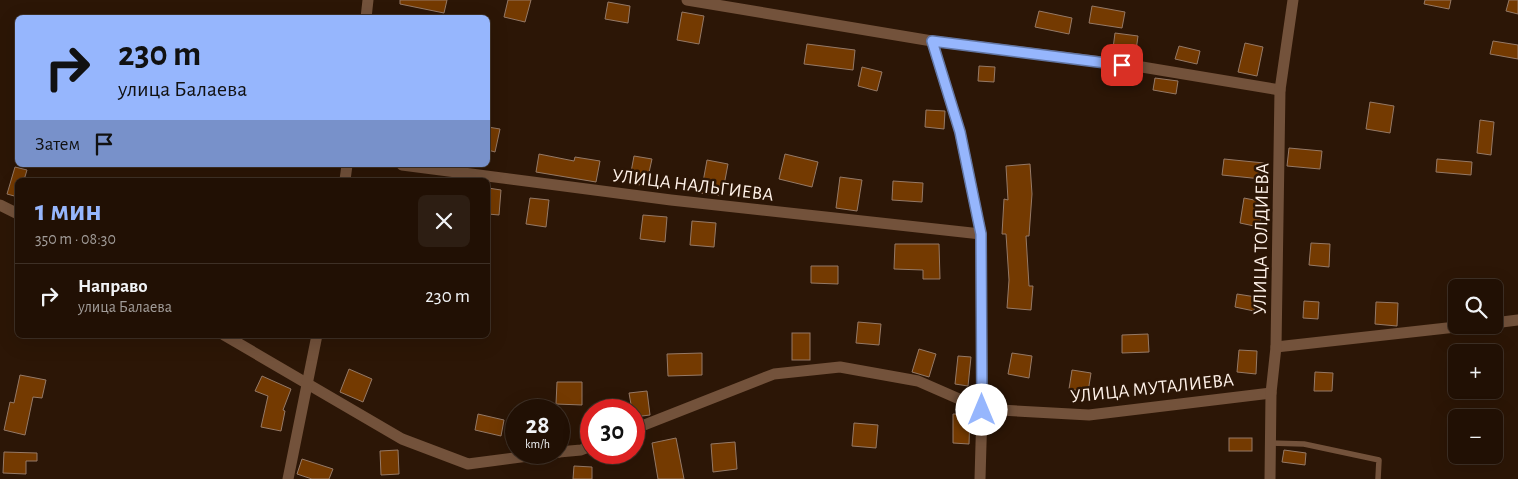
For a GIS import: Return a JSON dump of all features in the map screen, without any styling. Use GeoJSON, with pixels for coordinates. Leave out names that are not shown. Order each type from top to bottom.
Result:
{"type":"FeatureCollection","features":[{"type":"Feature","properties":{"kind":"street"},"geometry":{"type":"LineString","coordinates":[[366,15],[368,0]]}},
{"type":"Feature","properties":{"kind":"street"},"geometry":{"type":"LineString","coordinates":[[686,0],[932,41],[1142,67],[1280,90]]}},
{"type":"Feature","properties":{"kind":"street","name":"УЛИЦА ТОЛДИЕВА"},"geometry":{"type":"LineString","coordinates":[[1270,479],[1270,392],[1276,347],[1280,90],[1293,0]]}},
{"type":"Feature","properties":{"kind":"street"},"geometry":{"type":"LineString","coordinates":[[932,41],[960,132],[981,234],[982,410],[980,479]]}},
{"type":"Feature","properties":{"kind":"street","name":"УЛИЦА НАЛЬГИЕВА"},"geometry":{"type":"LineString","coordinates":[[417,167],[671,200],[981,234]]}},
{"type":"Feature","properties":{"kind":"street"},"geometry":{"type":"LineString","coordinates":[[0,204],[15,212]]}},
{"type":"Feature","properties":{"kind":"street"},"geometry":{"type":"LineString","coordinates":[[1503,322],[1518,320]]}},
{"type":"Feature","properties":{"kind":"street"},"geometry":{"type":"LineString","coordinates":[[1276,347],[1448,328]]}},
{"type":"Feature","properties":{"kind":"street"},"geometry":{"type":"LineString","coordinates":[[229,338],[402,439],[468,464],[505,459]]}},
{"type":"Feature","properties":{"kind":"street"},"geometry":{"type":"LineString","coordinates":[[288,479],[316,338]]}},
{"type":"Feature","properties":{"kind":"street","name":"УЛИЦА МУТАЛИЕВА"},"geometry":{"type":"LineString","coordinates":[[645,425],[774,374],[840,367],[918,381],[982,410],[1089,415],[1270,392]]}},
{"type":"Feature","properties":{"kind":"lane"},"geometry":{"type":"LineString","coordinates":[[1270,443],[1304,444],[1379,460],[1378,479]]}},
{"type":"Feature","properties":{"kind":"building"},"geometry":{"type":"Polygon","coordinates":[[[400,0],[447,0],[444,13],[400,4],[400,0]]]}},
{"type":"Feature","properties":{"kind":"building"},"geometry":{"type":"Polygon","coordinates":[[[508,0],[531,0],[525,22],[504,17],[508,0]]]}},
{"type":"Feature","properties":{"kind":"building"},"geometry":{"type":"Polygon","coordinates":[[[1425,0],[1451,0],[1449,9],[1424,4],[1425,0]]]}},
{"type":"Feature","properties":{"kind":"building"},"geometry":{"type":"Polygon","coordinates":[[[1509,0],[1518,0],[1518,14],[1506,11],[1509,0]]]}},
{"type":"Feature","properties":{"kind":"building"},"geometry":{"type":"Polygon","coordinates":[[[608,2],[630,6],[628,23],[605,19],[608,2]]]}},
{"type":"Feature","properties":{"kind":"building"},"geometry":{"type":"Polygon","coordinates":[[[1092,6],[1125,12],[1122,28],[1089,23],[1092,6]]]}},
{"type":"Feature","properties":{"kind":"building"},"geometry":{"type":"Polygon","coordinates":[[[1039,11],[1072,18],[1069,34],[1035,27],[1039,11]]]}},
{"type":"Feature","properties":{"kind":"building"},"geometry":{"type":"Polygon","coordinates":[[[682,12],[704,16],[699,44],[677,40],[682,12]]]}},
{"type":"Feature","properties":{"kind":"building"},"geometry":{"type":"Polygon","coordinates":[[[1115,33],[1138,36],[1135,58],[1112,56],[1115,33]]]}},
{"type":"Feature","properties":{"kind":"building"},"geometry":{"type":"Polygon","coordinates":[[[1493,41],[1518,45],[1518,59],[1490,54],[1493,41]]]}},
{"type":"Feature","properties":{"kind":"building"},"geometry":{"type":"Polygon","coordinates":[[[1245,43],[1263,47],[1257,76],[1238,72],[1245,43]]]}},
{"type":"Feature","properties":{"kind":"building"},"geometry":{"type":"Polygon","coordinates":[[[807,44],[855,50],[853,70],[804,64],[807,44]]]}},
{"type":"Feature","properties":{"kind":"building"},"geometry":{"type":"Polygon","coordinates":[[[1179,46],[1200,51],[1197,64],[1175,59],[1179,46]]]}},
{"type":"Feature","properties":{"kind":"building"},"geometry":{"type":"Polygon","coordinates":[[[979,66],[995,67],[994,82],[978,81],[979,66]]]}},
{"type":"Feature","properties":{"kind":"building"},"geometry":{"type":"Polygon","coordinates":[[[862,67],[882,72],[877,91],[858,86],[862,67]]]}},
{"type":"Feature","properties":{"kind":"building"},"geometry":{"type":"Polygon","coordinates":[[[1155,78],[1178,81],[1176,94],[1153,90],[1155,78]]]}},
{"type":"Feature","properties":{"kind":"building"},"geometry":{"type":"Polygon","coordinates":[[[1370,102],[1394,106],[1390,133],[1366,129],[1370,102]]]}},
{"type":"Feature","properties":{"kind":"building"},"geometry":{"type":"Polygon","coordinates":[[[926,110],[945,111],[944,129],[925,127],[926,110]]]}},
{"type":"Feature","properties":{"kind":"building"},"geometry":{"type":"Polygon","coordinates":[[[1480,120],[1494,122],[1491,155],[1477,153],[1480,120]]]}},
{"type":"Feature","properties":{"kind":"building"},"geometry":{"type":"Polygon","coordinates":[[[490,127],[500,129],[495,152],[490,151],[490,127]]]}},
{"type":"Feature","properties":{"kind":"building"},"geometry":{"type":"Polygon","coordinates":[[[1289,148],[1322,151],[1320,169],[1287,166],[1289,148]]]}},
{"type":"Feature","properties":{"kind":"building"},"geometry":{"type":"Polygon","coordinates":[[[539,154],[574,161],[575,157],[600,161],[596,182],[536,172],[539,154]]]}},
{"type":"Feature","properties":{"kind":"building"},"geometry":{"type":"Polygon","coordinates":[[[785,154],[818,162],[812,187],[779,179],[785,154]]]}},
{"type":"Feature","properties":{"kind":"building"},"geometry":{"type":"Polygon","coordinates":[[[634,156],[652,159],[646,186],[629,183],[634,156]]]}},
{"type":"Feature","properties":{"kind":"building"},"geometry":{"type":"Polygon","coordinates":[[[1224,159],[1264,163],[1262,179],[1222,175],[1224,159]]]}},
{"type":"Feature","properties":{"kind":"building"},"geometry":{"type":"Polygon","coordinates":[[[1437,159],[1472,162],[1471,175],[1436,172],[1437,159]]]}},
{"type":"Feature","properties":{"kind":"building"},"geometry":{"type":"Polygon","coordinates":[[[707,160],[728,164],[722,196],[701,193],[707,160]]]}},
{"type":"Feature","properties":{"kind":"building"},"geometry":{"type":"Polygon","coordinates":[[[1030,164],[1032,194],[1029,236],[1026,236],[1029,286],[1033,286],[1031,310],[1007,308],[1009,280],[1006,234],[1002,234],[1004,199],[1008,200],[1006,166],[1030,164]]]}},
{"type":"Feature","properties":{"kind":"building"},"geometry":{"type":"Polygon","coordinates":[[[15,167],[27,170],[25,178],[15,178],[15,196],[7,194],[15,167]]]}},
{"type":"Feature","properties":{"kind":"building"},"geometry":{"type":"Polygon","coordinates":[[[840,177],[862,180],[857,211],[836,208],[840,177]]]}},
{"type":"Feature","properties":{"kind":"building"},"geometry":{"type":"Polygon","coordinates":[[[893,181],[923,183],[922,202],[892,200],[893,181]]]}},
{"type":"Feature","properties":{"kind":"building"},"geometry":{"type":"Polygon","coordinates":[[[490,188],[501,190],[499,215],[490,214],[490,188]]]}},
{"type":"Feature","properties":{"kind":"building"},"geometry":{"type":"Polygon","coordinates":[[[530,198],[549,200],[546,227],[526,224],[530,198]]]}},
{"type":"Feature","properties":{"kind":"building"},"geometry":{"type":"Polygon","coordinates":[[[1244,198],[1264,202],[1259,227],[1240,223],[1244,198]]]}},
{"type":"Feature","properties":{"kind":"building"},"geometry":{"type":"Polygon","coordinates":[[[643,215],[667,217],[665,242],[640,239],[643,215]]]}},
{"type":"Feature","properties":{"kind":"building"},"geometry":{"type":"Polygon","coordinates":[[[692,221],[716,223],[714,247],[690,245],[692,221]]]}},
{"type":"Feature","properties":{"kind":"building"},"geometry":{"type":"Polygon","coordinates":[[[1311,243],[1330,244],[1329,267],[1309,265],[1311,243]]]}},
{"type":"Feature","properties":{"kind":"building"},"geometry":{"type":"Polygon","coordinates":[[[895,244],[939,244],[940,279],[923,279],[923,270],[894,269],[895,244]]]}},
{"type":"Feature","properties":{"kind":"building"},"geometry":{"type":"Polygon","coordinates":[[[811,266],[838,266],[838,284],[811,283],[811,266]]]}},
{"type":"Feature","properties":{"kind":"building"},"geometry":{"type":"Polygon","coordinates":[[[1237,294],[1256,297],[1254,311],[1235,307],[1237,294]]]}},
{"type":"Feature","properties":{"kind":"building"},"geometry":{"type":"Polygon","coordinates":[[[1304,301],[1319,302],[1318,319],[1303,318],[1304,301]]]}},
{"type":"Feature","properties":{"kind":"building"},"geometry":{"type":"Polygon","coordinates":[[[1376,302],[1398,303],[1397,326],[1375,324],[1376,302]]]}},
{"type":"Feature","properties":{"kind":"building"},"geometry":{"type":"Polygon","coordinates":[[[858,322],[881,324],[879,345],[856,343],[858,322]]]}},
{"type":"Feature","properties":{"kind":"building"},"geometry":{"type":"Polygon","coordinates":[[[792,333],[810,333],[810,360],[792,360],[792,333]]]}},
{"type":"Feature","properties":{"kind":"building"},"geometry":{"type":"Polygon","coordinates":[[[1148,334],[1149,352],[1122,353],[1122,335],[1148,334]]]}},
{"type":"Feature","properties":{"kind":"building"},"geometry":{"type":"Polygon","coordinates":[[[919,349],[936,354],[929,377],[912,372],[919,349]]]}},
{"type":"Feature","properties":{"kind":"building"},"geometry":{"type":"Polygon","coordinates":[[[1239,350],[1257,351],[1256,374],[1237,372],[1239,350]]]}},
{"type":"Feature","properties":{"kind":"building"},"geometry":{"type":"Polygon","coordinates":[[[702,353],[702,375],[668,376],[667,354],[702,353]]]}},
{"type":"Feature","properties":{"kind":"building"},"geometry":{"type":"Polygon","coordinates":[[[1012,353],[1032,356],[1029,378],[1008,374],[1012,353]]]}},
{"type":"Feature","properties":{"kind":"building"},"geometry":{"type":"Polygon","coordinates":[[[958,356],[971,357],[968,386],[955,384],[958,356]]]}},
{"type":"Feature","properties":{"kind":"building"},"geometry":{"type":"Polygon","coordinates":[[[349,369],[372,379],[363,402],[340,392],[349,369]]]}},
{"type":"Feature","properties":{"kind":"building"},"geometry":{"type":"Polygon","coordinates":[[[1072,370],[1091,373],[1088,392],[1069,389],[1072,370]]]}},
{"type":"Feature","properties":{"kind":"building"},"geometry":{"type":"Polygon","coordinates":[[[1315,372],[1333,373],[1332,391],[1314,391],[1315,372]]]}},
{"type":"Feature","properties":{"kind":"building"},"geometry":{"type":"Polygon","coordinates":[[[20,375],[46,380],[42,398],[33,397],[25,435],[4,430],[10,402],[14,403],[20,375]]]}},
{"type":"Feature","properties":{"kind":"building"},"geometry":{"type":"Polygon","coordinates":[[[262,376],[291,389],[283,410],[285,411],[281,431],[261,427],[268,396],[255,391],[262,376]]]}},
{"type":"Feature","properties":{"kind":"building"},"geometry":{"type":"Polygon","coordinates":[[[557,382],[582,382],[580,405],[570,405],[570,399],[556,399],[557,382]]]}},
{"type":"Feature","properties":{"kind":"building"},"geometry":{"type":"Polygon","coordinates":[[[647,391],[650,415],[645,416],[645,399],[630,399],[629,393],[647,391]]]}},
{"type":"Feature","properties":{"kind":"building"},"geometry":{"type":"Polygon","coordinates":[[[478,414],[504,420],[501,436],[475,430],[478,414]]]}},
{"type":"Feature","properties":{"kind":"building"},"geometry":{"type":"Polygon","coordinates":[[[953,414],[970,414],[969,444],[953,443],[953,414]]]}},
{"type":"Feature","properties":{"kind":"building"},"geometry":{"type":"Polygon","coordinates":[[[854,423],[878,425],[876,448],[852,446],[854,423]]]}},
{"type":"Feature","properties":{"kind":"building"},"geometry":{"type":"Polygon","coordinates":[[[676,438],[684,479],[658,479],[652,443],[676,438]]]}},
{"type":"Feature","properties":{"kind":"building"},"geometry":{"type":"Polygon","coordinates":[[[1229,438],[1252,438],[1252,451],[1229,451],[1229,438]]]}},
{"type":"Feature","properties":{"kind":"building"},"geometry":{"type":"Polygon","coordinates":[[[735,442],[737,469],[713,472],[711,444],[735,442]]]}},
{"type":"Feature","properties":{"kind":"building"},"geometry":{"type":"Polygon","coordinates":[[[398,450],[399,474],[381,475],[380,451],[398,450]]]}},
{"type":"Feature","properties":{"kind":"building"},"geometry":{"type":"Polygon","coordinates":[[[1284,450],[1306,453],[1305,465],[1282,462],[1284,450]]]}},
{"type":"Feature","properties":{"kind":"building"},"geometry":{"type":"Polygon","coordinates":[[[4,452],[37,453],[37,461],[26,461],[26,474],[3,473],[4,452]]]}},
{"type":"Feature","properties":{"kind":"building"},"geometry":{"type":"Polygon","coordinates":[[[302,459],[333,469],[329,479],[312,479],[297,474],[302,459]]]}},
{"type":"Feature","properties":{"kind":"building"},"geometry":{"type":"Polygon","coordinates":[[[574,466],[592,467],[592,479],[573,479],[574,466]]]}},
{"type":"Feature","properties":{"kind":"route"},"geometry":{"type":"LineString","coordinates":[[982,410],[981,234],[960,132],[932,41],[1122,65]]}}]}
